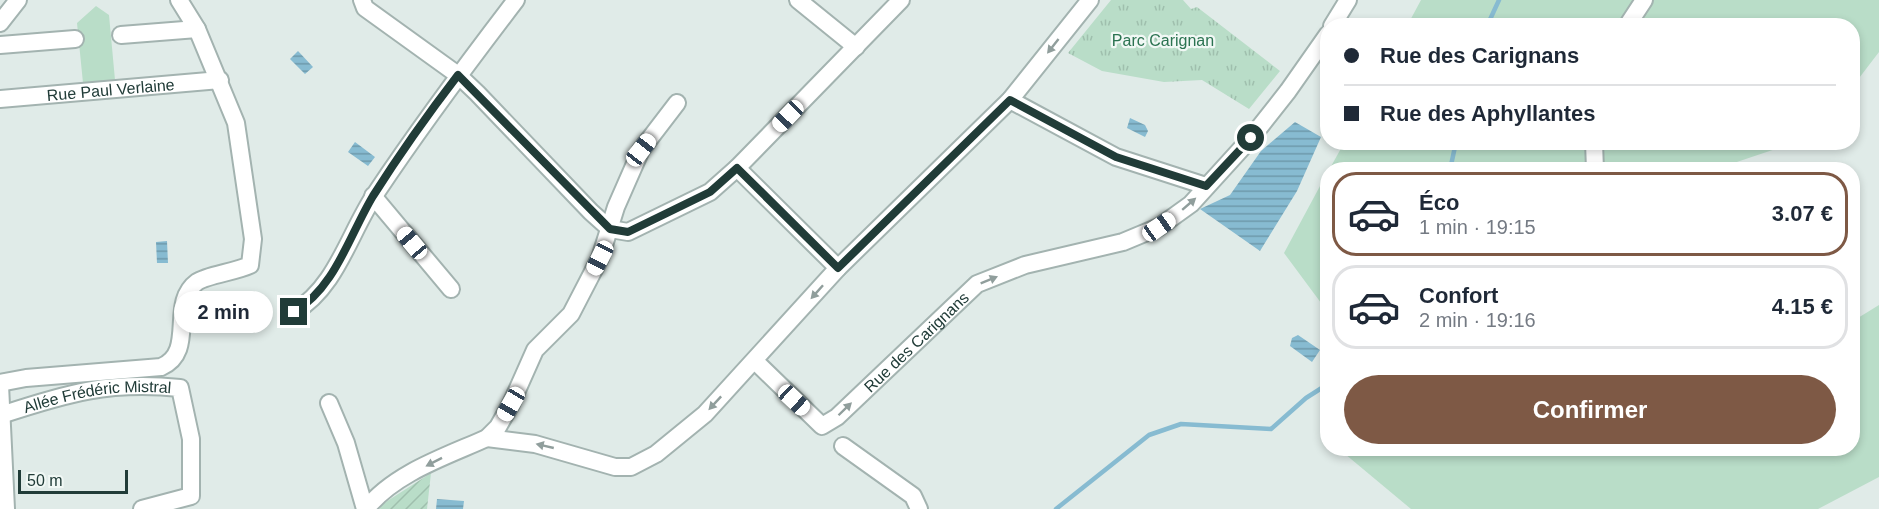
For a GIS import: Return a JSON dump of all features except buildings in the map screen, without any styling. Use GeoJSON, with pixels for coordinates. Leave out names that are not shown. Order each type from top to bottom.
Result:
{"type":"FeatureCollection","features":[{"type":"Feature","properties":{"kind":"street"},"geometry":{"type":"LineString","coordinates":[[0,22],[18,0]]}},
{"type":"Feature","properties":{"kind":"street"},"geometry":{"type":"LineString","coordinates":[[6,509],[0,384],[26,378],[162,367],[172,362],[179,352],[186,294],[198,282],[236,272],[250,265],[253,238],[237,123],[197,29],[179,0]]}},
{"type":"Feature","properties":{"kind":"street"},"geometry":{"type":"LineString","coordinates":[[362,0],[365,8],[458,75],[610,229],[628,232],[710,192],[737,168],[902,0]]}},
{"type":"Feature","properties":{"kind":"street"},"geometry":{"type":"LineString","coordinates":[[294,312],[311,302],[325,286],[374,196],[458,75],[516,0]]}},
{"type":"Feature","properties":{"kind":"street"},"geometry":{"type":"LineString","coordinates":[[798,0],[856,47]]}},
{"type":"Feature","properties":{"kind":"street"},"geometry":{"type":"LineString","coordinates":[[487,438],[535,444],[566,451],[615,467],[632,467],[656,454],[705,414],[756,361],[838,268],[1010,100],[1090,0]]}},
{"type":"Feature","properties":{"kind":"street"},"geometry":{"type":"LineString","coordinates":[[1337,18],[1348,0]]}},
{"type":"Feature","properties":{"kind":"street"},"geometry":{"type":"LineString","coordinates":[[1632,18],[1644,0]]}},
{"type":"Feature","properties":{"kind":"street"},"geometry":{"type":"LineString","coordinates":[[121,35],[197,29]]}},
{"type":"Feature","properties":{"kind":"street"},"geometry":{"type":"LineString","coordinates":[[0,45],[75,39]]}},
{"type":"Feature","properties":{"kind":"street","name":"Rue des Carignans"},"geometry":{"type":"LineString","coordinates":[[756,361],[822,426],[837,417],[977,284],[1024,265],[1123,242],[1159,227],[1191,204],[1251,138],[1288,91],[1320,45]]}},
{"type":"Feature","properties":{"kind":"street","name":"Rue Paul Verlaine"},"geometry":{"type":"LineString","coordinates":[[0,99],[220,80]]}},
{"type":"Feature","properties":{"kind":"street"},"geometry":{"type":"LineString","coordinates":[[1010,100],[1116,157],[1206,186]]}},
{"type":"Feature","properties":{"kind":"street"},"geometry":{"type":"LineString","coordinates":[[366,509],[376,496],[397,482],[487,438],[498,427],[535,350],[571,314],[600,258],[616,207],[641,150],[677,103]]}},
{"type":"Feature","properties":{"kind":"street"},"geometry":{"type":"LineString","coordinates":[[737,168],[838,268]]}},
{"type":"Feature","properties":{"kind":"street"},"geometry":{"type":"LineString","coordinates":[[374,196],[451,289]]}},
{"type":"Feature","properties":{"kind":"street","name":"Allée Frédéric Mistral"},"geometry":{"type":"LineString","coordinates":[[1,415],[48,399],[107,386],[150,385],[180,388],[191,439],[191,496],[142,509]]}},
{"type":"Feature","properties":{"kind":"street"},"geometry":{"type":"LineString","coordinates":[[329,403],[346,443],[366,509]]}},
{"type":"Feature","properties":{"kind":"street"},"geometry":{"type":"LineString","coordinates":[[843,446],[912,496],[919,509]]}},
{"type":"Feature","properties":{"kind":"green space","name":"Parc Carignan"},"geometry":{"type":"Polygon","coordinates":[[[1111,0],[1183,0],[1191,9],[1197,7],[1280,71],[1249,109],[1202,80],[1164,82],[1102,71],[1068,53],[1111,0]]]}},
{"type":"Feature","properties":{"kind":"green space"},"geometry":{"type":"Polygon","coordinates":[[[1421,0],[1879,0],[1879,52],[1860,77],[1860,18],[1411,18],[1421,0]]]}},
{"type":"Feature","properties":{"kind":"green space"},"geometry":{"type":"Polygon","coordinates":[[[96,6],[109,15],[115,80],[83,83],[77,23],[96,6]]]}},
{"type":"Feature","properties":{"kind":"green space"},"geometry":{"type":"Polygon","coordinates":[[[1340,150],[1772,150],[1737,162],[1333,162],[1340,150]]]}},
{"type":"Feature","properties":{"kind":"green space"},"geometry":{"type":"Polygon","coordinates":[[[1320,186],[1320,302],[1284,253],[1320,186]]]}},
{"type":"Feature","properties":{"kind":"green space"},"geometry":{"type":"Polygon","coordinates":[[[1879,305],[1879,477],[1818,509],[1411,509],[1347,456],[1860,456],[1860,317],[1879,305]]]}},
{"type":"Feature","properties":{"kind":"green space"},"geometry":{"type":"Polygon","coordinates":[[[431,473],[427,509],[380,509],[381,505],[431,473]]]}},
{"type":"Feature","properties":{"kind":"water"},"geometry":{"type":"Polygon","coordinates":[[[298,51],[313,67],[305,74],[290,59],[298,51]]]}},
{"type":"Feature","properties":{"kind":"water"},"geometry":{"type":"Polygon","coordinates":[[[1130,118],[1145,125],[1148,131],[1145,137],[1127,128],[1130,118]]]}},
{"type":"Feature","properties":{"kind":"water"},"geometry":{"type":"Polygon","coordinates":[[[1295,122],[1320,136],[1297,191],[1260,251],[1200,209],[1230,195],[1261,151],[1295,122]]]}},
{"type":"Feature","properties":{"kind":"water"},"geometry":{"type":"Polygon","coordinates":[[[355,142],[375,157],[368,166],[348,152],[355,142]]]}},
{"type":"Feature","properties":{"kind":"water"},"geometry":{"type":"Polygon","coordinates":[[[167,241],[168,263],[157,263],[156,242],[167,241]]]}},
{"type":"Feature","properties":{"kind":"water"},"geometry":{"type":"Polygon","coordinates":[[[1298,335],[1320,350],[1312,362],[1290,346],[1292,338],[1298,335]]]}},
{"type":"Feature","properties":{"kind":"water"},"geometry":{"type":"Polygon","coordinates":[[[437,499],[464,501],[463,509],[436,509],[437,499]]]}},
{"type":"Feature","properties":{"kind":"waterway"},"geometry":{"type":"LineString","coordinates":[[1491,18],[1499,0]]}},
{"type":"Feature","properties":{"kind":"waterway"},"geometry":{"type":"LineString","coordinates":[[1452,162],[1454,150]]}},
{"type":"Feature","properties":{"kind":"waterway"},"geometry":{"type":"LineString","coordinates":[[1056,509],[1149,435],[1181,424],[1271,429],[1306,398],[1320,389]]}},
{"type":"Feature","properties":{"kind":"route"},"geometry":{"type":"LineString","coordinates":[[294,312],[311,302],[325,286],[374,196],[458,75],[610,229],[628,232],[710,192],[737,168],[838,268],[1010,100],[1116,157],[1206,186],[1251,138]]}}]}
